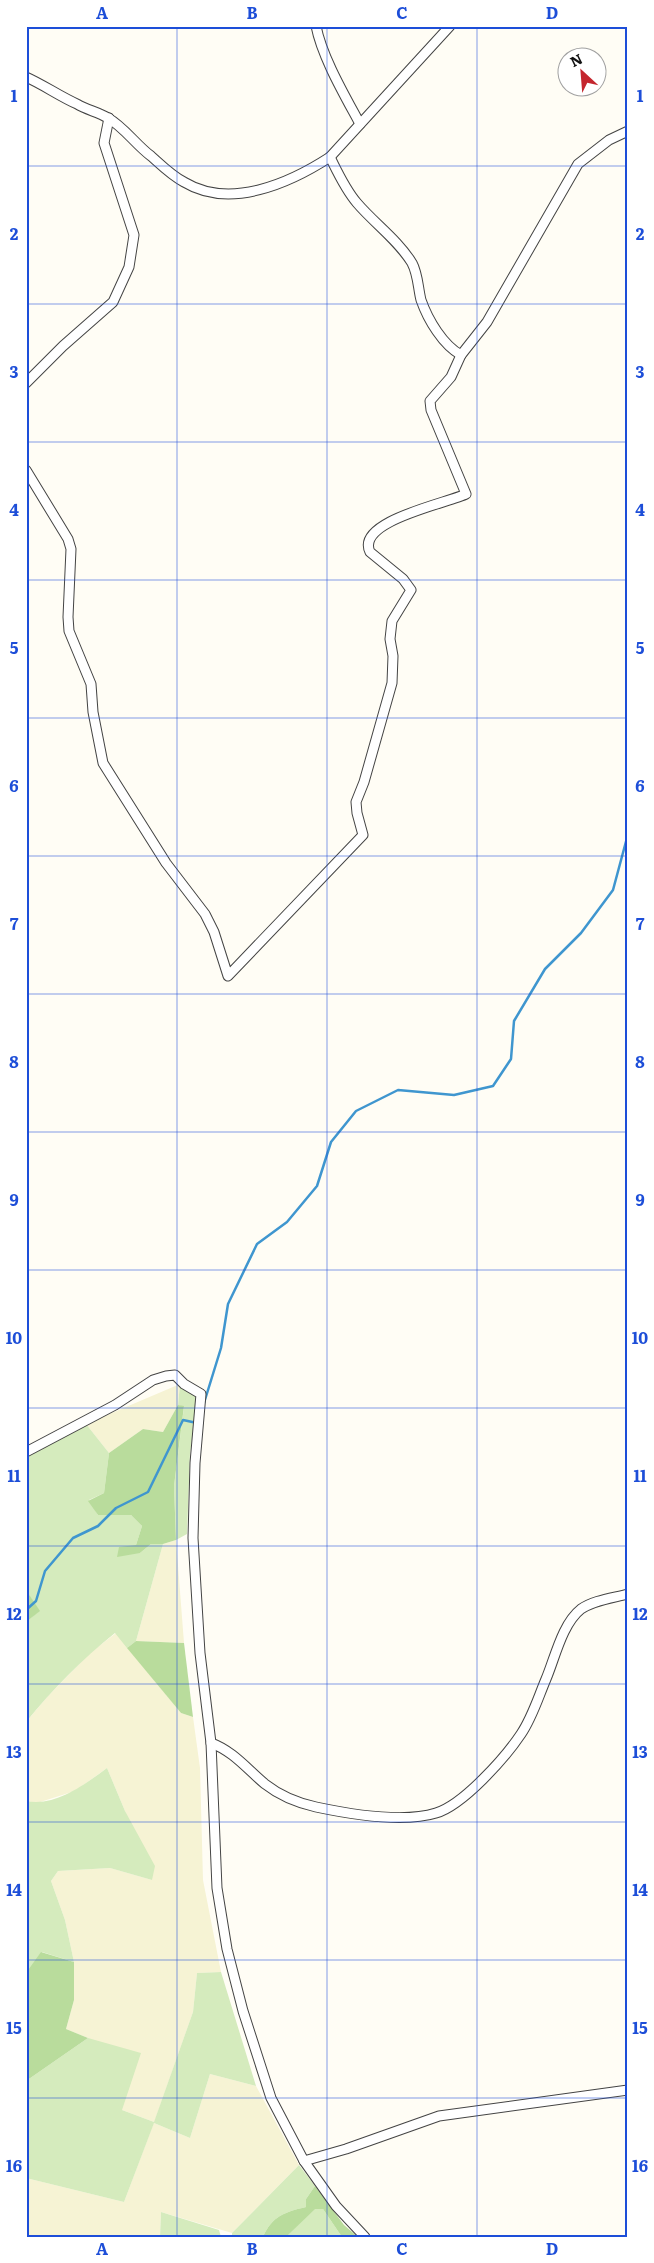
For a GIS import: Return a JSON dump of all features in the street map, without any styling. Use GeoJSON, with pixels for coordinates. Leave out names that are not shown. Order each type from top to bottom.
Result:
{"type":"FeatureCollection","features":[{"type":"Feature","properties":{"kind":"street"},"geometry":{"type":"LineString","coordinates":[[316,26],[318,36],[336,81],[360,124]]}},
{"type":"Feature","properties":{"kind":"street"},"geometry":{"type":"LineString","coordinates":[[26,77],[77,104],[109,118],[148,155],[183,182],[203,191],[230,194],[286,182],[307,172],[330,156],[450,26]]}},
{"type":"Feature","properties":{"kind":"street"},"geometry":{"type":"LineString","coordinates":[[26,383],[62,346],[112,302],[129,267],[134,235],[104,143],[109,118]]}},
{"type":"Feature","properties":{"kind":"street"},"geometry":{"type":"LineString","coordinates":[[26,470],[68,539],[71,549],[69,631],[91,684],[93,712],[104,763],[166,863],[205,914],[214,932],[228,976],[363,835],[356,813],[356,802],[364,782],[392,683],[393,656],[390,639],[392,621],[411,590],[403,579],[370,552],[368,540],[373,534],[401,516],[466,494],[431,410],[430,401],[451,377],[462,355],[487,322],[578,164],[609,140],[628,131]]}},
{"type":"Feature","properties":{"kind":"street"},"geometry":{"type":"LineString","coordinates":[[330,156],[344,187],[413,265],[421,299],[428,316],[454,351],[462,355]]}},
{"type":"Feature","properties":{"kind":"street"},"geometry":{"type":"LineString","coordinates":[[26,1452],[161,1377],[175,1375],[184,1384],[201,1394],[195,1463],[193,1538],[200,1653],[211,1743],[218,1888],[227,1950],[236,1989],[271,2098],[304,2160],[336,2206],[365,2237]]}},
{"type":"Feature","properties":{"kind":"street"},"geometry":{"type":"LineString","coordinates":[[211,1743],[228,1750],[272,1789],[288,1797],[316,1806],[402,1818],[437,1813],[453,1806],[510,1750],[530,1717],[564,1634],[573,1618],[581,1609],[591,1604],[628,1594]]}},
{"type":"Feature","properties":{"kind":"street"},"geometry":{"type":"LineString","coordinates":[[304,2160],[346,2149],[439,2116],[628,2090]]}},
{"type":"Feature","properties":{"kind":"shaded area"},"geometry":{"type":"Polygon","coordinates":[[[180,1384],[178,1405],[163,1432],[143,1429],[109,1453],[86,1424],[180,1384]]]}},
{"type":"Feature","properties":{"kind":"shaded area"},"geometry":{"type":"Polygon","coordinates":[[[176,1540],[184,1643],[136,1641],[163,1544],[176,1540]]]}},
{"type":"Feature","properties":{"kind":"shaded area"},"geometry":{"type":"Polygon","coordinates":[[[116,1633],[181,1713],[193,1717],[200,1768],[203,1880],[221,1972],[197,1973],[193,2012],[154,2123],[190,2138],[210,2074],[256,2086],[299,2165],[232,2233],[161,2212],[160,2237],[26,2237],[26,2178],[124,2202],[154,2122],[122,2110],[88,2038],[66,2029],[74,2000],[74,1962],[65,1920],[51,1881],[58,1871],[110,1868],[152,1880],[125,1811],[107,1768],[75,1791],[37,1803],[26,1801],[26,1722],[48,1696],[90,1653],[116,1633]]]}},
{"type":"Feature","properties":{"kind":"green space"},"geometry":{"type":"Polygon","coordinates":[[[180,1384],[196,1395],[197,1405],[190,1453],[187,1534],[176,1540],[174,1486],[184,1407],[178,1405],[180,1384]]]}},
{"type":"Feature","properties":{"kind":"green space"},"geometry":{"type":"Polygon","coordinates":[[[178,1405],[184,1406],[174,1486],[176,1540],[163,1544],[151,1544],[140,1553],[117,1557],[119,1547],[136,1545],[142,1526],[131,1515],[98,1515],[88,1501],[104,1493],[109,1453],[143,1429],[163,1432],[178,1405]]]}},
{"type":"Feature","properties":{"kind":"green space"},"geometry":{"type":"Polygon","coordinates":[[[86,1424],[109,1453],[104,1493],[89,1500],[98,1515],[131,1515],[142,1526],[136,1545],[140,1553],[151,1544],[163,1544],[136,1641],[127,1648],[115,1633],[68,1675],[26,1722],[26,1622],[39,1611],[26,1590],[26,1454],[86,1424]]]}},
{"type":"Feature","properties":{"kind":"green space"},"geometry":{"type":"Polygon","coordinates":[[[26,1590],[40,1611],[26,1622],[26,1590]]]}},
{"type":"Feature","properties":{"kind":"green space"},"geometry":{"type":"Polygon","coordinates":[[[136,1641],[184,1643],[193,1717],[181,1713],[127,1648],[136,1641]]]}},
{"type":"Feature","properties":{"kind":"green space"},"geometry":{"type":"Polygon","coordinates":[[[107,1768],[125,1811],[155,1866],[152,1880],[110,1868],[58,1871],[51,1881],[65,1920],[74,1962],[42,1952],[27,1973],[26,1801],[48,1801],[70,1793],[107,1768]]]}},
{"type":"Feature","properties":{"kind":"green space"},"geometry":{"type":"Polygon","coordinates":[[[41,1952],[74,1962],[74,2000],[66,2029],[88,2038],[26,2081],[26,1973],[41,1952]]]}},
{"type":"Feature","properties":{"kind":"green space"},"geometry":{"type":"Polygon","coordinates":[[[221,1972],[256,2086],[210,2074],[190,2138],[154,2123],[124,2202],[26,2178],[26,2081],[88,2038],[141,2053],[122,2110],[154,2122],[193,2012],[197,1973],[221,1972]]]}},
{"type":"Feature","properties":{"kind":"green space"},"geometry":{"type":"Polygon","coordinates":[[[299,2165],[315,2186],[306,2199],[306,2207],[280,2216],[271,2224],[263,2237],[232,2237],[232,2233],[299,2165]]]}},
{"type":"Feature","properties":{"kind":"green space"},"geometry":{"type":"Polygon","coordinates":[[[315,2186],[344,2225],[358,2237],[342,2237],[323,2209],[315,2209],[286,2237],[263,2237],[271,2224],[280,2216],[306,2207],[306,2199],[315,2186]]]}},
{"type":"Feature","properties":{"kind":"green space"},"geometry":{"type":"Polygon","coordinates":[[[314,2208],[323,2209],[342,2237],[286,2237],[314,2208]]]}},
{"type":"Feature","properties":{"kind":"green space"},"geometry":{"type":"Polygon","coordinates":[[[161,2212],[219,2230],[221,2237],[160,2237],[161,2212]]]}},
{"type":"Feature","properties":{"kind":"waterway"},"geometry":{"type":"LineString","coordinates":[[204,1403],[221,1348],[228,1304],[257,1244],[287,1222],[317,1186],[331,1142],[356,1111],[398,1090],[454,1095],[493,1086],[511,1059],[514,1021],[545,969],[581,933],[613,890],[628,834]]}},
{"type":"Feature","properties":{"kind":"waterway"},"geometry":{"type":"LineString","coordinates":[[26,1610],[36,1601],[45,1571],[73,1538],[98,1526],[116,1508],[148,1492],[183,1420],[197,1423]]}}]}
